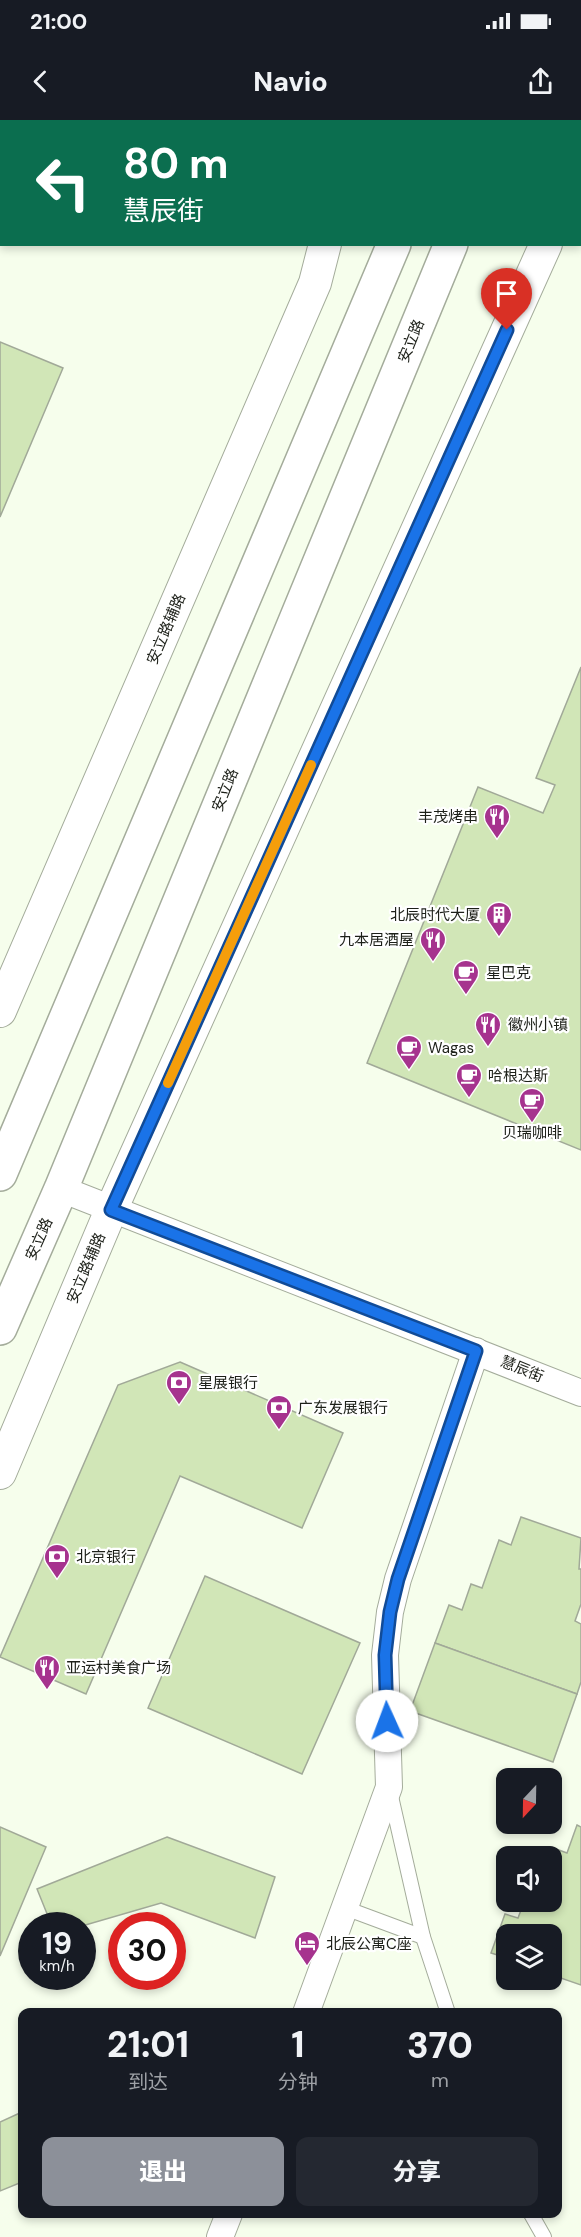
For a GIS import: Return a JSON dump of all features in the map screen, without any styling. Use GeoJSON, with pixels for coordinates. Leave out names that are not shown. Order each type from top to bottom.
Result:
{"type":"FeatureCollection","features":[{"type":"Feature","properties":{"kind":"main road"},"geometry":{"type":"LineString","coordinates":[[2,1165],[393,246]]}},
{"type":"Feature","properties":{"kind":"main road","name":"安立路"},"geometry":{"type":"LineString","coordinates":[[0,1328],[61,1189],[449,248]]}},
{"type":"Feature","properties":{"kind":"street","name":"安立路辅路"},"geometry":{"type":"LineString","coordinates":[[0,1011],[315,283],[324,246]]}},
{"type":"Feature","properties":{"kind":"street","name":"安立路辅路"},"geometry":{"type":"LineString","coordinates":[[0,1473],[111,1210],[545,246]]}},
{"type":"Feature","properties":{"kind":"street","name":"慧辰街"},"geometry":{"type":"LineString","coordinates":[[61,1189],[581,1393]]}},
{"type":"Feature","properties":{"kind":"street"},"geometry":{"type":"LineString","coordinates":[[308,2008],[389,1787],[385,1655],[390,1612],[398,1579],[476,1351]]}},
{"type":"Feature","properties":{"kind":"street"},"geometry":{"type":"LineString","coordinates":[[220,2237],[227,2218]]}},
{"type":"Feature","properties":{"kind":"lane"},"geometry":{"type":"LineString","coordinates":[[389,1787],[423,1937],[446,2008]]}},
{"type":"Feature","properties":{"kind":"lane"},"geometry":{"type":"LineString","coordinates":[[345,1908],[423,1937]]}},
{"type":"Feature","properties":{"kind":"lane"},"geometry":{"type":"LineString","coordinates":[[533,2218],[544,2237]]}},
{"type":"Feature","properties":{"kind":"building"},"geometry":{"type":"Polygon","coordinates":[[[0,342],[63,368],[0,517],[0,342]]]}},
{"type":"Feature","properties":{"kind":"building","name":"北辰时代大厦"},"geometry":{"type":"Polygon","coordinates":[[[581,667],[581,1150],[367,1063],[478,787],[543,813],[555,785],[536,778],[581,667]]]}},
{"type":"Feature","properties":{"kind":"building"},"geometry":{"type":"Polygon","coordinates":[[[180,1362],[343,1433],[302,1528],[180,1476],[86,1694],[0,1657],[118,1385],[180,1362]]]}},
{"type":"Feature","properties":{"kind":"building"},"geometry":{"type":"Polygon","coordinates":[[[521,1517],[581,1538],[579,1569],[581,1569],[581,1604],[575,1621],[581,1624],[581,1682],[577,1694],[435,1643],[449,1605],[462,1610],[471,1584],[482,1588],[499,1540],[511,1545],[521,1517]]]}},
{"type":"Feature","properties":{"kind":"building"},"geometry":{"type":"Polygon","coordinates":[[[205,1576],[360,1643],[302,1774],[148,1708],[205,1576]]]}},
{"type":"Feature","properties":{"kind":"building"},"geometry":{"type":"Polygon","coordinates":[[[435,1643],[577,1694],[553,1762],[410,1711],[435,1643]]]}},
{"type":"Feature","properties":{"kind":"building"},"geometry":{"type":"Polygon","coordinates":[[[577,1825],[581,1827],[581,1985],[562,1978],[562,1924],[501,1924],[505,1914],[518,1918],[520,1912],[562,1912],[562,1851],[567,1853],[577,1825]]]}},
{"type":"Feature","properties":{"kind":"building"},"geometry":{"type":"Polygon","coordinates":[[[0,1827],[46,1847],[0,1956],[0,1827]]]}},
{"type":"Feature","properties":{"kind":"building"},"geometry":{"type":"Polygon","coordinates":[[[167,1837],[275,1877],[255,1938],[161,1903],[130,1912],[108,1912],[108,1918],[96,1922],[96,1912],[46,1912],[37,1889],[167,1837]]]}},
{"type":"Feature","properties":{"kind":"building"},"geometry":{"type":"Polygon","coordinates":[[[496,1939],[496,1955],[491,1953],[496,1939]]]}},
{"type":"Feature","properties":{"kind":"building"},"geometry":{"type":"Polygon","coordinates":[[[18,2114],[18,2184],[0,2191],[0,2122],[18,2114]]]}},
{"type":"Feature","properties":{"kind":"slow traffic"},"geometry":{"type":"LineString","coordinates":[[168,1083],[311,765]]}},
{"type":"Feature","properties":{"kind":"place","name":"丰茂烤串"},"geometry":{"type":"Point","coordinates":[497,840]}},
{"type":"Feature","properties":{"kind":"place","name":"北辰时代大厦"},"geometry":{"type":"Point","coordinates":[499,938]}},
{"type":"Feature","properties":{"kind":"place","name":"九本居酒屋"},"geometry":{"type":"Point","coordinates":[433,963]}},
{"type":"Feature","properties":{"kind":"place","name":"星巴克"},"geometry":{"type":"Point","coordinates":[466,996]}},
{"type":"Feature","properties":{"kind":"place","name":"徽州小镇"},"geometry":{"type":"Point","coordinates":[488,1048]}},
{"type":"Feature","properties":{"kind":"place","name":"Wagas"},"geometry":{"type":"Point","coordinates":[409,1071]}},
{"type":"Feature","properties":{"kind":"place","name":"哈根达斯"},"geometry":{"type":"Point","coordinates":[469,1099]}},
{"type":"Feature","properties":{"kind":"place","name":"贝瑞咖啡"},"geometry":{"type":"Point","coordinates":[532,1124]}},
{"type":"Feature","properties":{"kind":"place","name":"星展银行"},"geometry":{"type":"Point","coordinates":[179,1406]}},
{"type":"Feature","properties":{"kind":"place","name":"广东发展银行"},"geometry":{"type":"Point","coordinates":[279,1431]}},
{"type":"Feature","properties":{"kind":"place","name":"北京银行"},"geometry":{"type":"Point","coordinates":[57,1580]}},
{"type":"Feature","properties":{"kind":"place","name":"亚运村美食广场"},"geometry":{"type":"Point","coordinates":[47,1691]}},
{"type":"Feature","properties":{"kind":"place","name":"北辰公寓C座"},"geometry":{"type":"Point","coordinates":[307,1967]}},
{"type":"Feature","properties":{"kind":"route"},"geometry":{"type":"LineString","coordinates":[[387,1721],[385,1655],[390,1612],[398,1579],[476,1351],[111,1210],[507,330]]}}]}
